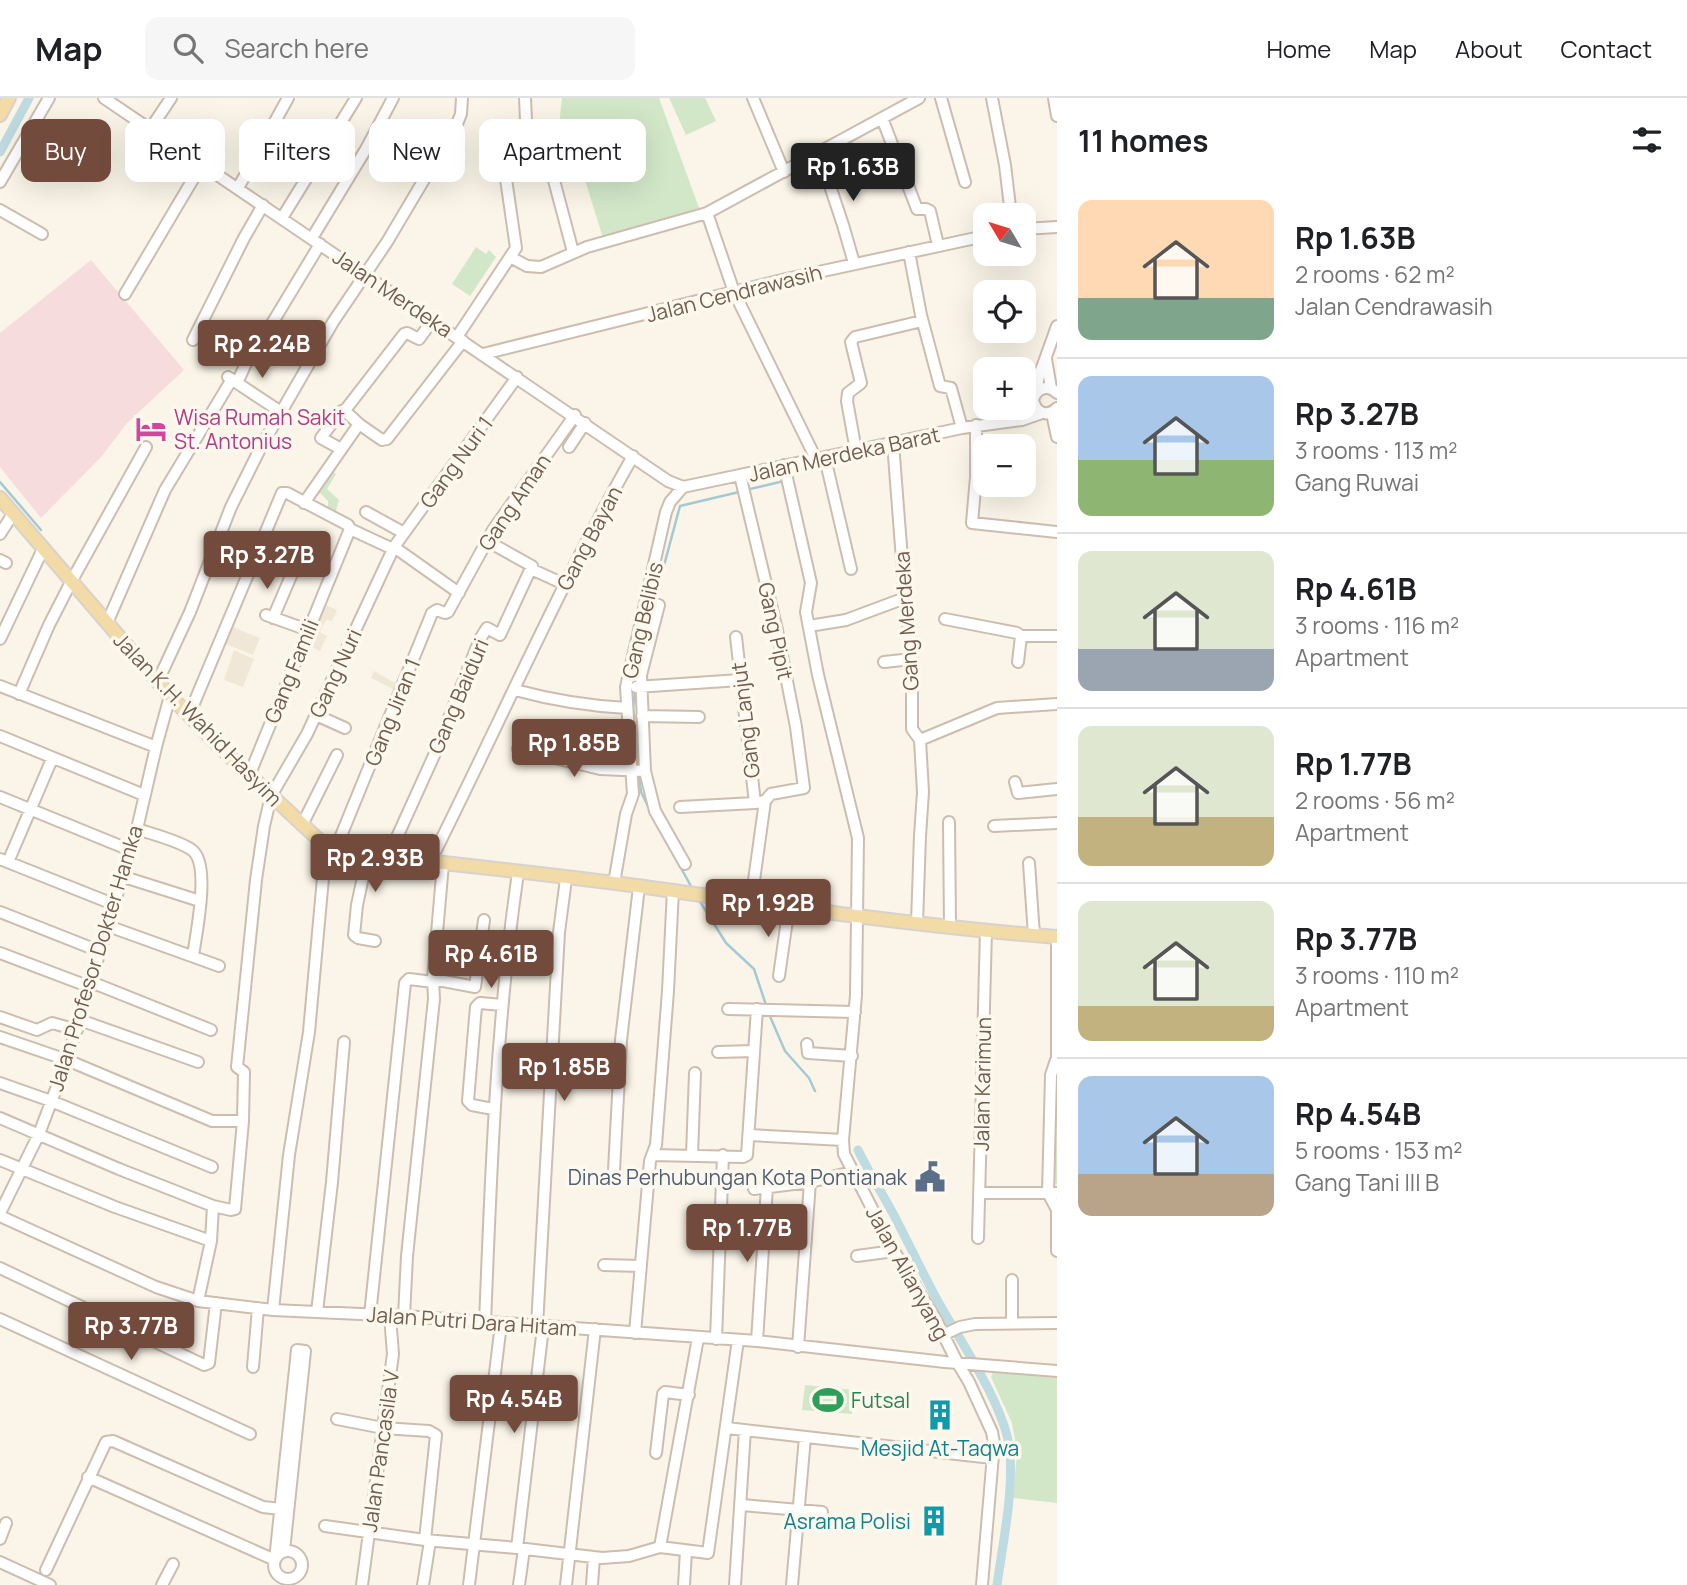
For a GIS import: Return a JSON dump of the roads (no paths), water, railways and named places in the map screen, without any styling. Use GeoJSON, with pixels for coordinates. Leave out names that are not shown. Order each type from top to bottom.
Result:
{"type":"FeatureCollection","features":[{"type":"Feature","properties":{"kind":"main road","name":"Jalan K.H. Wahid Hasyim"},"geometry":{"type":"LineString","coordinates":[[0,498],[170,696],[249,776],[302,825],[331,847],[388,857],[614,883],[917,923],[1057,937]]}},
{"type":"Feature","properties":{"kind":"street"},"geometry":{"type":"LineString","coordinates":[[0,182],[49,98]]}},
{"type":"Feature","properties":{"kind":"street","name":"Jalan Merdeka"},"geometry":{"type":"LineString","coordinates":[[104,98],[136,119]]}},
{"type":"Feature","properties":{"kind":"street"},"geometry":{"type":"LineString","coordinates":[[156,119],[171,98]]}},
{"type":"Feature","properties":{"kind":"street"},"geometry":{"type":"LineString","coordinates":[[238,188],[288,98]]}},
{"type":"Feature","properties":{"kind":"street"},"geometry":{"type":"LineString","coordinates":[[282,218],[356,98]]}},
{"type":"Feature","properties":{"kind":"street"},"geometry":{"type":"LineString","coordinates":[[107,623],[165,490],[232,379],[258,351],[393,98]]}},
{"type":"Feature","properties":{"kind":"street"},"geometry":{"type":"LineString","coordinates":[[159,681],[250,466],[333,322],[457,124],[462,98]]}},
{"type":"Feature","properties":{"kind":"street"},"geometry":{"type":"LineString","coordinates":[[346,409],[359,424],[382,440],[387,439],[460,339],[516,248],[506,180],[527,141],[525,98]]}},
{"type":"Feature","properties":{"kind":"street"},"geometry":{"type":"LineString","coordinates":[[753,98],[784,172]]}},
{"type":"Feature","properties":{"kind":"street"},"geometry":{"type":"LineString","coordinates":[[510,257],[527,266],[536,267],[573,252],[707,212],[919,98]]}},
{"type":"Feature","properties":{"kind":"street"},"geometry":{"type":"LineString","coordinates":[[941,98],[965,183]]}},
{"type":"Feature","properties":{"kind":"street"},"geometry":{"type":"LineString","coordinates":[[992,98],[1010,203]]}},
{"type":"Feature","properties":{"kind":"street"},"geometry":{"type":"LineString","coordinates":[[1054,98],[1057,116]]}},
{"type":"Feature","properties":{"kind":"street"},"geometry":{"type":"LineString","coordinates":[[882,118],[917,209],[930,211],[939,245]]}},
{"type":"Feature","properties":{"kind":"street"},"geometry":{"type":"LineString","coordinates":[[819,153],[854,263]]}},
{"type":"Feature","properties":{"kind":"street","name":"Jalan Merdeka"},"geometry":{"type":"LineString","coordinates":[[225,179],[365,274],[430,323],[460,339],[575,415],[668,481],[683,487]]}},
{"type":"Feature","properties":{"kind":"street"},"geometry":{"type":"LineString","coordinates":[[125,294],[191,182]]}},
{"type":"Feature","properties":{"kind":"street"},"geometry":{"type":"LineString","coordinates":[[554,182],[573,252]]}},
{"type":"Feature","properties":{"kind":"street"},"geometry":{"type":"LineString","coordinates":[[193,340],[263,205]]}},
{"type":"Feature","properties":{"kind":"street"},"geometry":{"type":"LineString","coordinates":[[0,210],[42,233]]}},
{"type":"Feature","properties":{"kind":"street"},"geometry":{"type":"LineString","coordinates":[[707,212],[734,292],[820,458],[851,569]]}},
{"type":"Feature","properties":{"kind":"street"},"geometry":{"type":"LineString","coordinates":[[1036,228],[1057,227]]}},
{"type":"Feature","properties":{"kind":"street","name":"Jalan Cendrawasih"},"geometry":{"type":"LineString","coordinates":[[483,355],[854,263],[973,238]]}},
{"type":"Feature","properties":{"kind":"street"},"geometry":{"type":"LineString","coordinates":[[909,252],[922,321],[940,386],[951,388],[962,428]]}},
{"type":"Feature","properties":{"kind":"street"},"geometry":{"type":"LineString","coordinates":[[856,451],[848,393],[861,383],[851,342],[855,337],[922,321]]}},
{"type":"Feature","properties":{"kind":"street"},"geometry":{"type":"LineString","coordinates":[[341,449],[321,438],[404,334],[420,338],[430,323]]}},
{"type":"Feature","properties":{"kind":"street"},"geometry":{"type":"LineString","coordinates":[[1036,391],[1057,326]]}},
{"type":"Feature","properties":{"kind":"street"},"geometry":{"type":"LineString","coordinates":[[222,330],[258,351]]}},
{"type":"Feature","properties":{"kind":"street"},"geometry":{"type":"LineString","coordinates":[[1036,396],[1042,388],[1054,391],[1046,356]]}},
{"type":"Feature","properties":{"kind":"street","name":"Gang Nuri 1"},"geometry":{"type":"LineString","coordinates":[[394,548],[517,377]]}},
{"type":"Feature","properties":{"kind":"street"},"geometry":{"type":"LineString","coordinates":[[232,379],[281,412]]}},
{"type":"Feature","properties":{"kind":"street"},"geometry":{"type":"LineString","coordinates":[[1036,406],[1037,410],[1053,411],[1057,437]]}},
{"type":"Feature","properties":{"kind":"street","name":"Jalan Merdeka Barat"},"geometry":{"type":"LineString","coordinates":[[683,487],[785,470],[820,458],[976,425],[1022,420],[1053,411]]}},
{"type":"Feature","properties":{"kind":"street","name":"Gang Aman"},"geometry":{"type":"LineString","coordinates":[[459,593],[511,504],[575,415]]}},
{"type":"Feature","properties":{"kind":"street"},"geometry":{"type":"LineString","coordinates":[[569,447],[585,423]]}},
{"type":"Feature","properties":{"kind":"street"},"geometry":{"type":"LineString","coordinates":[[304,503],[359,424]]}},
{"type":"Feature","properties":{"kind":"street"},"geometry":{"type":"LineString","coordinates":[[976,425],[976,477],[972,523],[1057,532]]}},
{"type":"Feature","properties":{"kind":"street","name":"Gang Merdeka"},"geometry":{"type":"LineString","coordinates":[[894,443],[905,598],[911,629],[912,729],[920,740],[923,801],[917,923]]}},
{"type":"Feature","properties":{"kind":"street"},"geometry":{"type":"LineString","coordinates":[[19,694],[71,582],[146,447]]}},
{"type":"Feature","properties":{"kind":"street","name":"Gang Bayan"},"geometry":{"type":"LineString","coordinates":[[436,863],[545,621],[633,456]]}},
{"type":"Feature","properties":{"kind":"street","name":"Jalan Alianyang"},"geometry":{"type":"LineString","coordinates":[[785,470],[811,586],[806,608],[818,676],[858,838],[855,1012],[844,1154],[894,1251],[946,1334],[992,1432],[994,1443],[982,1585]]}},
{"type":"Feature","properties":{"kind":"street","name":"Gang Pipit"},"geometry":{"type":"LineString","coordinates":[[741,479],[778,630],[804,788],[771,794],[760,802]]}},
{"type":"Feature","properties":{"kind":"street","name":"Gang Belibis"},"geometry":{"type":"LineString","coordinates":[[614,883],[626,814],[633,799],[639,772],[627,708],[641,672],[643,637],[667,508],[683,487]]}},
{"type":"Feature","properties":{"kind":"street"},"geometry":{"type":"LineString","coordinates":[[189,715],[281,494],[287,493],[350,528],[394,548],[459,593]]}},
{"type":"Feature","properties":{"kind":"street"},"geometry":{"type":"LineString","coordinates":[[366,512],[404,533]]}},
{"type":"Feature","properties":{"kind":"street"},"geometry":{"type":"LineString","coordinates":[[0,534],[13,514]]}},
{"type":"Feature","properties":{"kind":"street","name":"Gang Famili"},"geometry":{"type":"LineString","coordinates":[[249,776],[350,528]]}},
{"type":"Feature","properties":{"kind":"street"},"geometry":{"type":"LineString","coordinates":[[487,541],[532,566],[531,569],[564,583]]}},
{"type":"Feature","properties":{"kind":"street","name":"Gang Nuri"},"geometry":{"type":"LineString","coordinates":[[243,1121],[244,1072],[237,1067],[256,880],[271,796],[316,715],[394,548]]}},
{"type":"Feature","properties":{"kind":"street"},"geometry":{"type":"LineString","coordinates":[[1,634],[43,549]]}},
{"type":"Feature","properties":{"kind":"street","name":"Gang Baiduri"},"geometry":{"type":"LineString","coordinates":[[388,857],[436,751],[480,639],[487,628],[500,635],[531,569]]}},
{"type":"Feature","properties":{"kind":"street"},"geometry":{"type":"LineString","coordinates":[[291,576],[269,616],[308,630]]}},
{"type":"Feature","properties":{"kind":"street","name":"Gang Jiran 1"},"geometry":{"type":"LineString","coordinates":[[331,847],[432,613],[437,610],[447,612],[459,593]]}},
{"type":"Feature","properties":{"kind":"street"},"geometry":{"type":"LineString","coordinates":[[810,626],[846,620],[905,598]]}},
{"type":"Feature","properties":{"kind":"street"},"geometry":{"type":"LineString","coordinates":[[945,619],[1021,636],[1057,636]]}},
{"type":"Feature","properties":{"kind":"street"},"geometry":{"type":"LineString","coordinates":[[1018,663],[1021,636]]}},
{"type":"Feature","properties":{"kind":"street","name":"Gang Lanjut"},"geometry":{"type":"LineString","coordinates":[[736,637],[740,680],[760,802],[751,902]]}},
{"type":"Feature","properties":{"kind":"street"},"geometry":{"type":"LineString","coordinates":[[884,662],[912,659]]}},
{"type":"Feature","properties":{"kind":"street"},"geometry":{"type":"LineString","coordinates":[[685,864],[655,811],[639,772],[642,716],[634,687],[740,680]]}},
{"type":"Feature","properties":{"kind":"street"},"geometry":{"type":"LineString","coordinates":[[0,686],[156,747]]}},
{"type":"Feature","properties":{"kind":"street"},"geometry":{"type":"LineString","coordinates":[[515,690],[552,700],[596,707],[627,708]]}},
{"type":"Feature","properties":{"kind":"street","name":"Jalan Profesor Dokter Hamka"},"geometry":{"type":"LineString","coordinates":[[0,1215],[39,1134],[79,1025],[137,829],[170,696]]}},
{"type":"Feature","properties":{"kind":"street"},"geometry":{"type":"LineString","coordinates":[[920,740],[997,708],[1057,704]]}},
{"type":"Feature","properties":{"kind":"street"},"geometry":{"type":"LineString","coordinates":[[316,715],[345,728]]}},
{"type":"Feature","properties":{"kind":"street"},"geometry":{"type":"LineString","coordinates":[[642,716],[699,717]]}},
{"type":"Feature","properties":{"kind":"street"},"geometry":{"type":"LineString","coordinates":[[0,736],[144,795]]}},
{"type":"Feature","properties":{"kind":"street"},"geometry":{"type":"LineString","coordinates":[[518,749],[600,769],[639,772]]}},
{"type":"Feature","properties":{"kind":"street"},"geometry":{"type":"LineString","coordinates":[[302,825],[337,755]]}},
{"type":"Feature","properties":{"kind":"street"},"geometry":{"type":"LineString","coordinates":[[52,759],[4,860],[113,904]]}},
{"type":"Feature","properties":{"kind":"street"},"geometry":{"type":"LineString","coordinates":[[1015,782],[1018,793],[1057,789]]}},
{"type":"Feature","properties":{"kind":"street"},"geometry":{"type":"LineString","coordinates":[[0,797],[130,850]]}},
{"type":"Feature","properties":{"kind":"street"},"geometry":{"type":"LineString","coordinates":[[680,807],[760,802]]}},
{"type":"Feature","properties":{"kind":"street"},"geometry":{"type":"LineString","coordinates":[[949,822],[950,926]]}},
{"type":"Feature","properties":{"kind":"street"},"geometry":{"type":"LineString","coordinates":[[994,826],[1057,823]]}},
{"type":"Feature","properties":{"kind":"street"},"geometry":{"type":"LineString","coordinates":[[137,829],[191,849],[201,864],[200,901],[193,956]]}},
{"type":"Feature","properties":{"kind":"street"},"geometry":{"type":"LineString","coordinates":[[273,1310],[289,1155],[309,1032],[331,847]]}},
{"type":"Feature","properties":{"kind":"street"},"geometry":{"type":"LineString","coordinates":[[368,854],[357,905],[354,935],[356,938],[375,942]]}},
{"type":"Feature","properties":{"kind":"street"},"geometry":{"type":"LineString","coordinates":[[404,1316],[407,1256],[434,999],[436,863]]}},
{"type":"Feature","properties":{"kind":"street"},"geometry":{"type":"LineString","coordinates":[[1030,863],[1034,935]]}},
{"type":"Feature","properties":{"kind":"street"},"geometry":{"type":"LineString","coordinates":[[485,1323],[494,1108],[506,953],[518,873]]}},
{"type":"Feature","properties":{"kind":"street"},"geometry":{"type":"LineString","coordinates":[[121,876],[200,901]]}},
{"type":"Feature","properties":{"kind":"street"},"geometry":{"type":"LineString","coordinates":[[519,1585],[540,1326],[559,932],[566,878]]}},
{"type":"Feature","properties":{"kind":"street"},"geometry":{"type":"LineString","coordinates":[[614,1170],[621,1040],[639,887]]}},
{"type":"Feature","properties":{"kind":"street"},"geometry":{"type":"LineString","coordinates":[[635,1333],[652,1155],[656,1145],[675,891]]}},
{"type":"Feature","properties":{"kind":"street"},"geometry":{"type":"LineString","coordinates":[[779,976],[789,906]]}},
{"type":"Feature","properties":{"kind":"street"},"geometry":{"type":"LineString","coordinates":[[0,912],[99,951]]}},
{"type":"Feature","properties":{"kind":"street"},"geometry":{"type":"LineString","coordinates":[[370,1315],[405,982],[409,979],[475,987],[484,920]]}},
{"type":"Feature","properties":{"kind":"street"},"geometry":{"type":"LineString","coordinates":[[108,926],[219,966]]}},
{"type":"Feature","properties":{"kind":"street","name":"Jalan Karimun"},"geometry":{"type":"LineString","coordinates":[[978,1238],[986,930]]}},
{"type":"Feature","properties":{"kind":"street"},"geometry":{"type":"LineString","coordinates":[[1057,937],[1057,1061],[1051,1075],[1057,1251]]}},
{"type":"Feature","properties":{"kind":"street"},"geometry":{"type":"LineString","coordinates":[[0,953],[211,1030]]}},
{"type":"Feature","properties":{"kind":"street"},"geometry":{"type":"LineString","coordinates":[[494,1108],[472,1105],[468,1101],[476,1007],[480,1003],[502,1005]]}},
{"type":"Feature","properties":{"kind":"street"},"geometry":{"type":"LineString","coordinates":[[728,1009],[855,1012]]}},
{"type":"Feature","properties":{"kind":"street"},"geometry":{"type":"LineString","coordinates":[[652,1155],[746,1156],[749,1149],[754,1051],[764,1009]]}},
{"type":"Feature","properties":{"kind":"street"},"geometry":{"type":"LineString","coordinates":[[0,1017],[37,1030],[52,1023],[79,1025],[198,1062]]}},
{"type":"Feature","properties":{"kind":"street"},"geometry":{"type":"LineString","coordinates":[[0,1037],[67,1060],[212,1121],[243,1121],[236,1206],[231,1210],[213,1206],[0,1118]]}},
{"type":"Feature","properties":{"kind":"street"},"geometry":{"type":"LineString","coordinates":[[317,1312],[344,1042]]}},
{"type":"Feature","properties":{"kind":"street"},"geometry":{"type":"LineString","coordinates":[[807,1044],[808,1053],[852,1056]]}},
{"type":"Feature","properties":{"kind":"street"},"geometry":{"type":"LineString","coordinates":[[718,1052],[754,1051]]}},
{"type":"Feature","properties":{"kind":"street"},"geometry":{"type":"LineString","coordinates":[[692,1155],[695,1073]]}},
{"type":"Feature","properties":{"kind":"street"},"geometry":{"type":"LineString","coordinates":[[0,1083],[212,1167]]}},
{"type":"Feature","properties":{"kind":"street"},"geometry":{"type":"LineString","coordinates":[[749,1135],[843,1140]]}},
{"type":"Feature","properties":{"kind":"street"},"geometry":{"type":"LineString","coordinates":[[716,1339],[723,1155]]}},
{"type":"Feature","properties":{"kind":"street"},"geometry":{"type":"LineString","coordinates":[[0,1160],[115,1207],[211,1241]]}},
{"type":"Feature","properties":{"kind":"street"},"geometry":{"type":"LineString","coordinates":[[754,1189],[810,1182],[852,1172]]}},
{"type":"Feature","properties":{"kind":"street"},"geometry":{"type":"LineString","coordinates":[[799,1347],[810,1182]]}},
{"type":"Feature","properties":{"kind":"street"},"geometry":{"type":"LineString","coordinates":[[757,1341],[767,1187]]}},
{"type":"Feature","properties":{"kind":"street"},"geometry":{"type":"LineString","coordinates":[[979,1193],[1053,1193]]}},
{"type":"Feature","properties":{"kind":"street"},"geometry":{"type":"LineString","coordinates":[[198,1301],[211,1241],[213,1206]]}},
{"type":"Feature","properties":{"kind":"street","name":"Jalan Putri Dara Hitam"},"geometry":{"type":"LineString","coordinates":[[0,1215],[156,1287],[198,1301],[273,1310],[404,1316],[757,1341],[1057,1371]]}},
{"type":"Feature","properties":{"kind":"street"},"geometry":{"type":"LineString","coordinates":[[857,1256],[894,1251]]}},
{"type":"Feature","properties":{"kind":"street"},"geometry":{"type":"LineString","coordinates":[[604,1265],[641,1266]]}},
{"type":"Feature","properties":{"kind":"street"},"geometry":{"type":"LineString","coordinates":[[0,1268],[204,1365],[209,1363],[216,1303]]}},
{"type":"Feature","properties":{"kind":"street"},"geometry":{"type":"LineString","coordinates":[[1012,1280],[1012,1322]]}},
{"type":"Feature","properties":{"kind":"street"},"geometry":{"type":"LineString","coordinates":[[253,1367],[258,1308]]}},
{"type":"Feature","properties":{"kind":"street","name":"Jalan Pancasila V"},"geometry":{"type":"LineString","coordinates":[[362,1585],[393,1354],[390,1316]]}},
{"type":"Feature","properties":{"kind":"street"},"geometry":{"type":"LineString","coordinates":[[0,1319],[250,1434]]}},
{"type":"Feature","properties":{"kind":"street"},"geometry":{"type":"LineString","coordinates":[[946,1334],[975,1324],[1057,1323]]}},
{"type":"Feature","properties":{"kind":"street"},"geometry":{"type":"LineString","coordinates":[[469,1585],[501,1324]]}},
{"type":"Feature","properties":{"kind":"street"},"geometry":{"type":"LineString","coordinates":[[566,1585],[595,1329]]}},
{"type":"Feature","properties":{"kind":"street"},"geometry":{"type":"LineString","coordinates":[[660,1547],[698,1338]]}},
{"type":"Feature","properties":{"kind":"street"},"geometry":{"type":"LineString","coordinates":[[325,1526],[427,1541],[594,1557],[625,1557],[660,1547],[708,1553],[738,1340]]}},
{"type":"Feature","properties":{"kind":"street"},"geometry":{"type":"LineString","coordinates":[[275,1560],[284,1551],[288,1471],[297,1350],[304,1351],[288,1471],[281,1509],[274,1567],[278,1574],[292,1581],[301,1567],[300,1559],[295,1553],[284,1551]]}},
{"type":"Feature","properties":{"kind":"street"},"geometry":{"type":"LineString","coordinates":[[656,1453],[663,1394],[688,1395]]}},
{"type":"Feature","properties":{"kind":"street"},"geometry":{"type":"LineString","coordinates":[[337,1419],[383,1428],[429,1431],[436,1435],[423,1585]]}},
{"type":"Feature","properties":{"kind":"street"},"geometry":{"type":"LineString","coordinates":[[727,1428],[992,1458]]}},
{"type":"Feature","properties":{"kind":"street"},"geometry":{"type":"LineString","coordinates":[[735,1585],[745,1430]]}},
{"type":"Feature","properties":{"kind":"street"},"geometry":{"type":"LineString","coordinates":[[792,1585],[805,1437]]}},
{"type":"Feature","properties":{"kind":"street"},"geometry":{"type":"LineString","coordinates":[[46,1570],[103,1444],[113,1441],[263,1507],[281,1509]]}},
{"type":"Feature","properties":{"kind":"street"},"geometry":{"type":"LineString","coordinates":[[88,1477],[275,1560]]}},
{"type":"Feature","properties":{"kind":"street"},"geometry":{"type":"LineString","coordinates":[[742,1505],[822,1512]]}},
{"type":"Feature","properties":{"kind":"street"},"geometry":{"type":"LineString","coordinates":[[0,1539],[6,1523]]}},
{"type":"Feature","properties":{"kind":"street"},"geometry":{"type":"LineString","coordinates":[[684,1585],[686,1551]]}},
{"type":"Feature","properties":{"kind":"street"},"geometry":{"type":"LineString","coordinates":[[592,1585],[594,1557]]}},
{"type":"Feature","properties":{"kind":"street"},"geometry":{"type":"LineString","coordinates":[[0,1562],[50,1585]]}},
{"type":"Feature","properties":{"kind":"street"},"geometry":{"type":"LineString","coordinates":[[162,1585],[173,1564]]}},
{"type":"Feature","properties":{"kind":"waterway"},"geometry":{"type":"LineString","coordinates":[[0,152],[29,98]]}},
{"type":"Feature","properties":{"kind":"waterway"},"geometry":{"type":"LineString","coordinates":[[746,490],[784,481]]}},
{"type":"Feature","properties":{"kind":"waterway"},"geometry":{"type":"LineString","coordinates":[[0,482],[41,530]]}},
{"type":"Feature","properties":{"kind":"waterway"},"geometry":{"type":"LineString","coordinates":[[655,599],[680,506],[739,492]]}},
{"type":"Feature","properties":{"kind":"waterway"},"geometry":{"type":"LineString","coordinates":[[637,670],[653,605]]}},
{"type":"Feature","properties":{"kind":"waterway"},"geometry":{"type":"LineString","coordinates":[[635,691],[633,708],[639,768]]}},
{"type":"Feature","properties":{"kind":"waterway"},"geometry":{"type":"LineString","coordinates":[[639,775],[641,792],[649,808]]}},
{"type":"Feature","properties":{"kind":"waterway"},"geometry":{"type":"LineString","coordinates":[[665,839],[692,888]]}},
{"type":"Feature","properties":{"kind":"waterway"},"geometry":{"type":"LineString","coordinates":[[699,900],[726,943],[754,969],[767,1008]]}},
{"type":"Feature","properties":{"kind":"waterway"},"geometry":{"type":"LineString","coordinates":[[769,1014],[785,1051],[809,1078],[815,1091]]}},
{"type":"Feature","properties":{"kind":"waterway"},"geometry":{"type":"LineString","coordinates":[[858,1150],[935,1296],[982,1377],[1001,1417],[1010,1453],[1010,1486],[997,1585]]}},
{"type":"Feature","properties":{"kind":"place","name":"Wisa Rumah Sakit St. Antonius"},"geometry":{"type":"Point","coordinates":[151,429]}},
{"type":"Feature","properties":{"kind":"place","name":"Dinas Perhubungan Kota Pontianak"},"geometry":{"type":"Point","coordinates":[930,1177]}},
{"type":"Feature","properties":{"kind":"place","name":"Futsal"},"geometry":{"type":"Point","coordinates":[828,1400]}},
{"type":"Feature","properties":{"kind":"place","name":"Mesjid At-Taqwa"},"geometry":{"type":"Point","coordinates":[940,1415]}},
{"type":"Feature","properties":{"kind":"place","name":"Asrama Polisi"},"geometry":{"type":"Point","coordinates":[934,1521]}}]}
